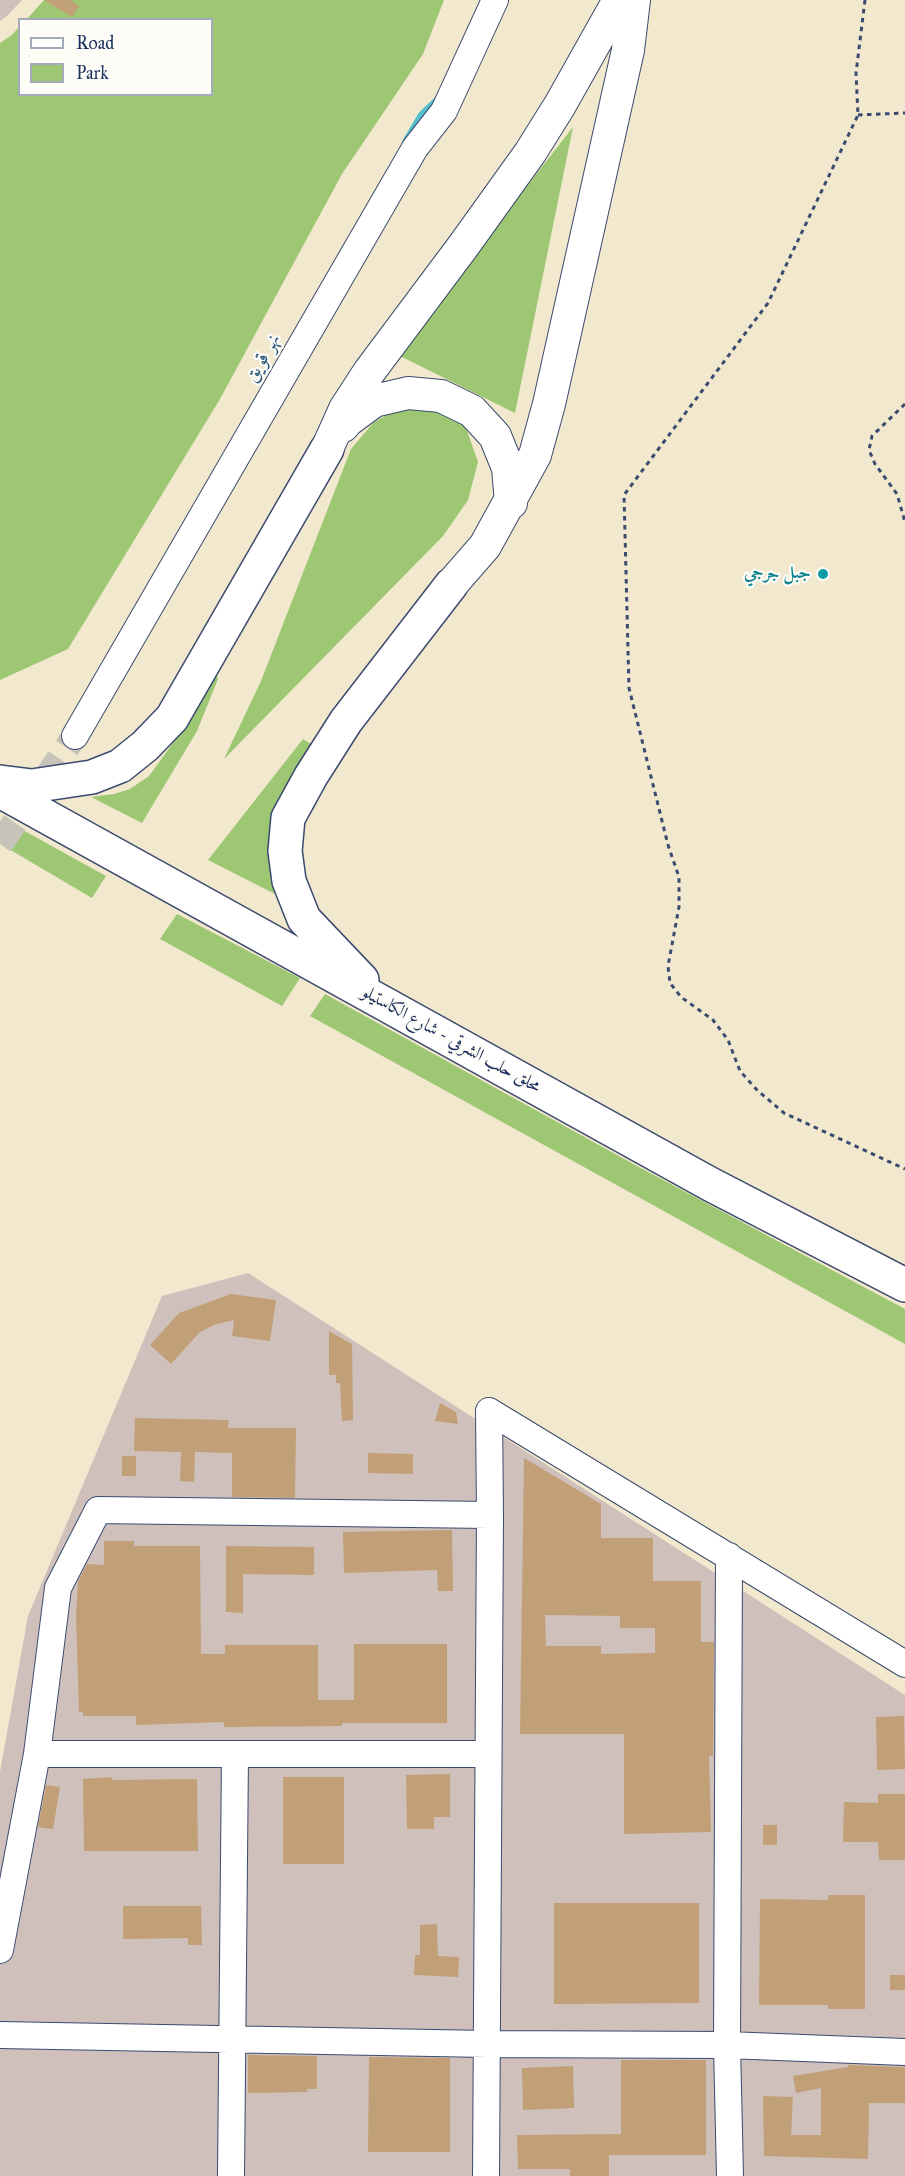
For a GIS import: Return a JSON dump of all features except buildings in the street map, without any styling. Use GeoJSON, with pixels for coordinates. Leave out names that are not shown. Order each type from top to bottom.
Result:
{"type":"FeatureCollection","features":[{"type":"Feature","properties":{"kind":"highway"},"geometry":{"type":"LineString","coordinates":[[0,782],[32,786],[92,777],[120,766],[145,746],[172,718],[327,449]]}},
{"type":"Feature","properties":{"kind":"highway"},"geometry":{"type":"LineString","coordinates":[[383,1003],[304,919],[289,881],[285,851],[288,818],[311,776],[346,721],[451,585]]}},
{"type":"Feature","properties":{"kind":"highway","name":"محلق حلب الشرقي - شارع الكاستيلو"},"geometry":{"type":"LineString","coordinates":[[0,791],[710,1184],[905,1285]]}},
{"type":"Feature","properties":{"kind":"main road"},"geometry":{"type":"LineString","coordinates":[[327,449],[345,409],[369,372],[530,153],[619,0]]}},
{"type":"Feature","properties":{"kind":"main road"},"geometry":{"type":"LineString","coordinates":[[451,585],[485,546],[511,503],[535,455],[549,404],[628,50],[634,0]]}},
{"type":"Feature","properties":{"kind":"main road"},"geometry":{"type":"LineString","coordinates":[[327,449],[346,421],[374,401],[408,393],[441,396],[472,411],[495,436],[508,468],[511,503]]}},
{"type":"Feature","properties":{"kind":"street"},"geometry":{"type":"LineString","coordinates":[[75,736],[416,148],[444,111],[495,0]]}},
{"type":"Feature","properties":{"kind":"street"},"geometry":{"type":"LineString","coordinates":[[486,2176],[489,1412],[905,1664]]}},
{"type":"Feature","properties":{"kind":"street"},"geometry":{"type":"LineString","coordinates":[[0,1950],[37,1754],[58,1588],[98,1510],[490,1515]]}},
{"type":"Feature","properties":{"kind":"street"},"geometry":{"type":"LineString","coordinates":[[729,1556],[727,2045],[730,2176]]}},
{"type":"Feature","properties":{"kind":"street"},"geometry":{"type":"LineString","coordinates":[[37,1754],[488,1754]]}},
{"type":"Feature","properties":{"kind":"street"},"geometry":{"type":"LineString","coordinates":[[231,2176],[235,1754]]}},
{"type":"Feature","properties":{"kind":"street"},"geometry":{"type":"LineString","coordinates":[[0,2035],[486,2044],[727,2045],[905,2052]]}},
{"type":"Feature","properties":{"kind":"path"},"geometry":{"type":"LineString","coordinates":[[865,0],[856,73],[858,115],[768,303],[624,495],[629,688],[668,845],[679,877],[679,908],[668,966],[670,983],[681,997],[713,1020],[728,1040],[740,1071],[757,1090],[784,1113],[905,1169]]}},
{"type":"Feature","properties":{"kind":"path"},"geometry":{"type":"LineString","coordinates":[[858,115],[905,113]]}},
{"type":"Feature","properties":{"kind":"path"},"geometry":{"type":"LineString","coordinates":[[905,404],[872,436],[868,450],[875,464],[897,494],[905,522]]}},
{"type":"Feature","properties":{"kind":"shaded area"},"geometry":{"type":"Polygon","coordinates":[[[0,0],[22,0],[0,21],[0,0]]]}},
{"type":"Feature","properties":{"kind":"shaded area"},"geometry":{"type":"Polygon","coordinates":[[[248,1273],[905,1695],[905,2176],[0,2176],[0,1772],[28,1616],[162,1296],[248,1273]]]}},
{"type":"Feature","properties":{"kind":"green space"},"geometry":{"type":"Polygon","coordinates":[[[44,0],[444,0],[423,54],[342,174],[220,399],[68,649],[0,680],[0,43],[18,28],[18,96],[213,96],[213,18],[28,18],[44,0]]]}},
{"type":"Feature","properties":{"kind":"green space"},"geometry":{"type":"Polygon","coordinates":[[[573,127],[515,413],[396,354],[573,127]]]}},
{"type":"Feature","properties":{"kind":"green space"},"geometry":{"type":"Polygon","coordinates":[[[405,404],[443,408],[466,428],[478,462],[468,500],[443,536],[224,759],[261,681],[351,449],[373,423],[405,404]]]}},
{"type":"Feature","properties":{"kind":"green space"},"geometry":{"type":"Polygon","coordinates":[[[216,672],[218,679],[197,731],[142,823],[91,797],[130,789],[149,776],[181,732],[216,672]]]}},
{"type":"Feature","properties":{"kind":"green space"},"geometry":{"type":"Polygon","coordinates":[[[303,739],[311,744],[270,831],[270,873],[277,895],[208,860],[303,739]]]}},
{"type":"Feature","properties":{"kind":"green space"},"geometry":{"type":"Polygon","coordinates":[[[21,829],[106,876],[92,898],[9,849],[21,829]]]}},
{"type":"Feature","properties":{"kind":"green space"},"geometry":{"type":"Polygon","coordinates":[[[177,914],[300,978],[282,1006],[160,939],[177,914]]]}},
{"type":"Feature","properties":{"kind":"green space"},"geometry":{"type":"Polygon","coordinates":[[[325,994],[637,1166],[905,1309],[905,1344],[310,1016],[325,994]]]}},
{"type":"Feature","properties":{"kind":"waterway","name":"نهر قويق"},"geometry":{"type":"LineString","coordinates":[[405,141],[421,114],[440,96]]}},
{"type":"Feature","properties":{"kind":"tunnel"},"geometry":{"type":"LineString","coordinates":[[0,844],[75,736]]}},
{"type":"Feature","properties":{"kind":"place","name":"جبل جرجي"},"geometry":{"type":"Point","coordinates":[823,574]}}]}
